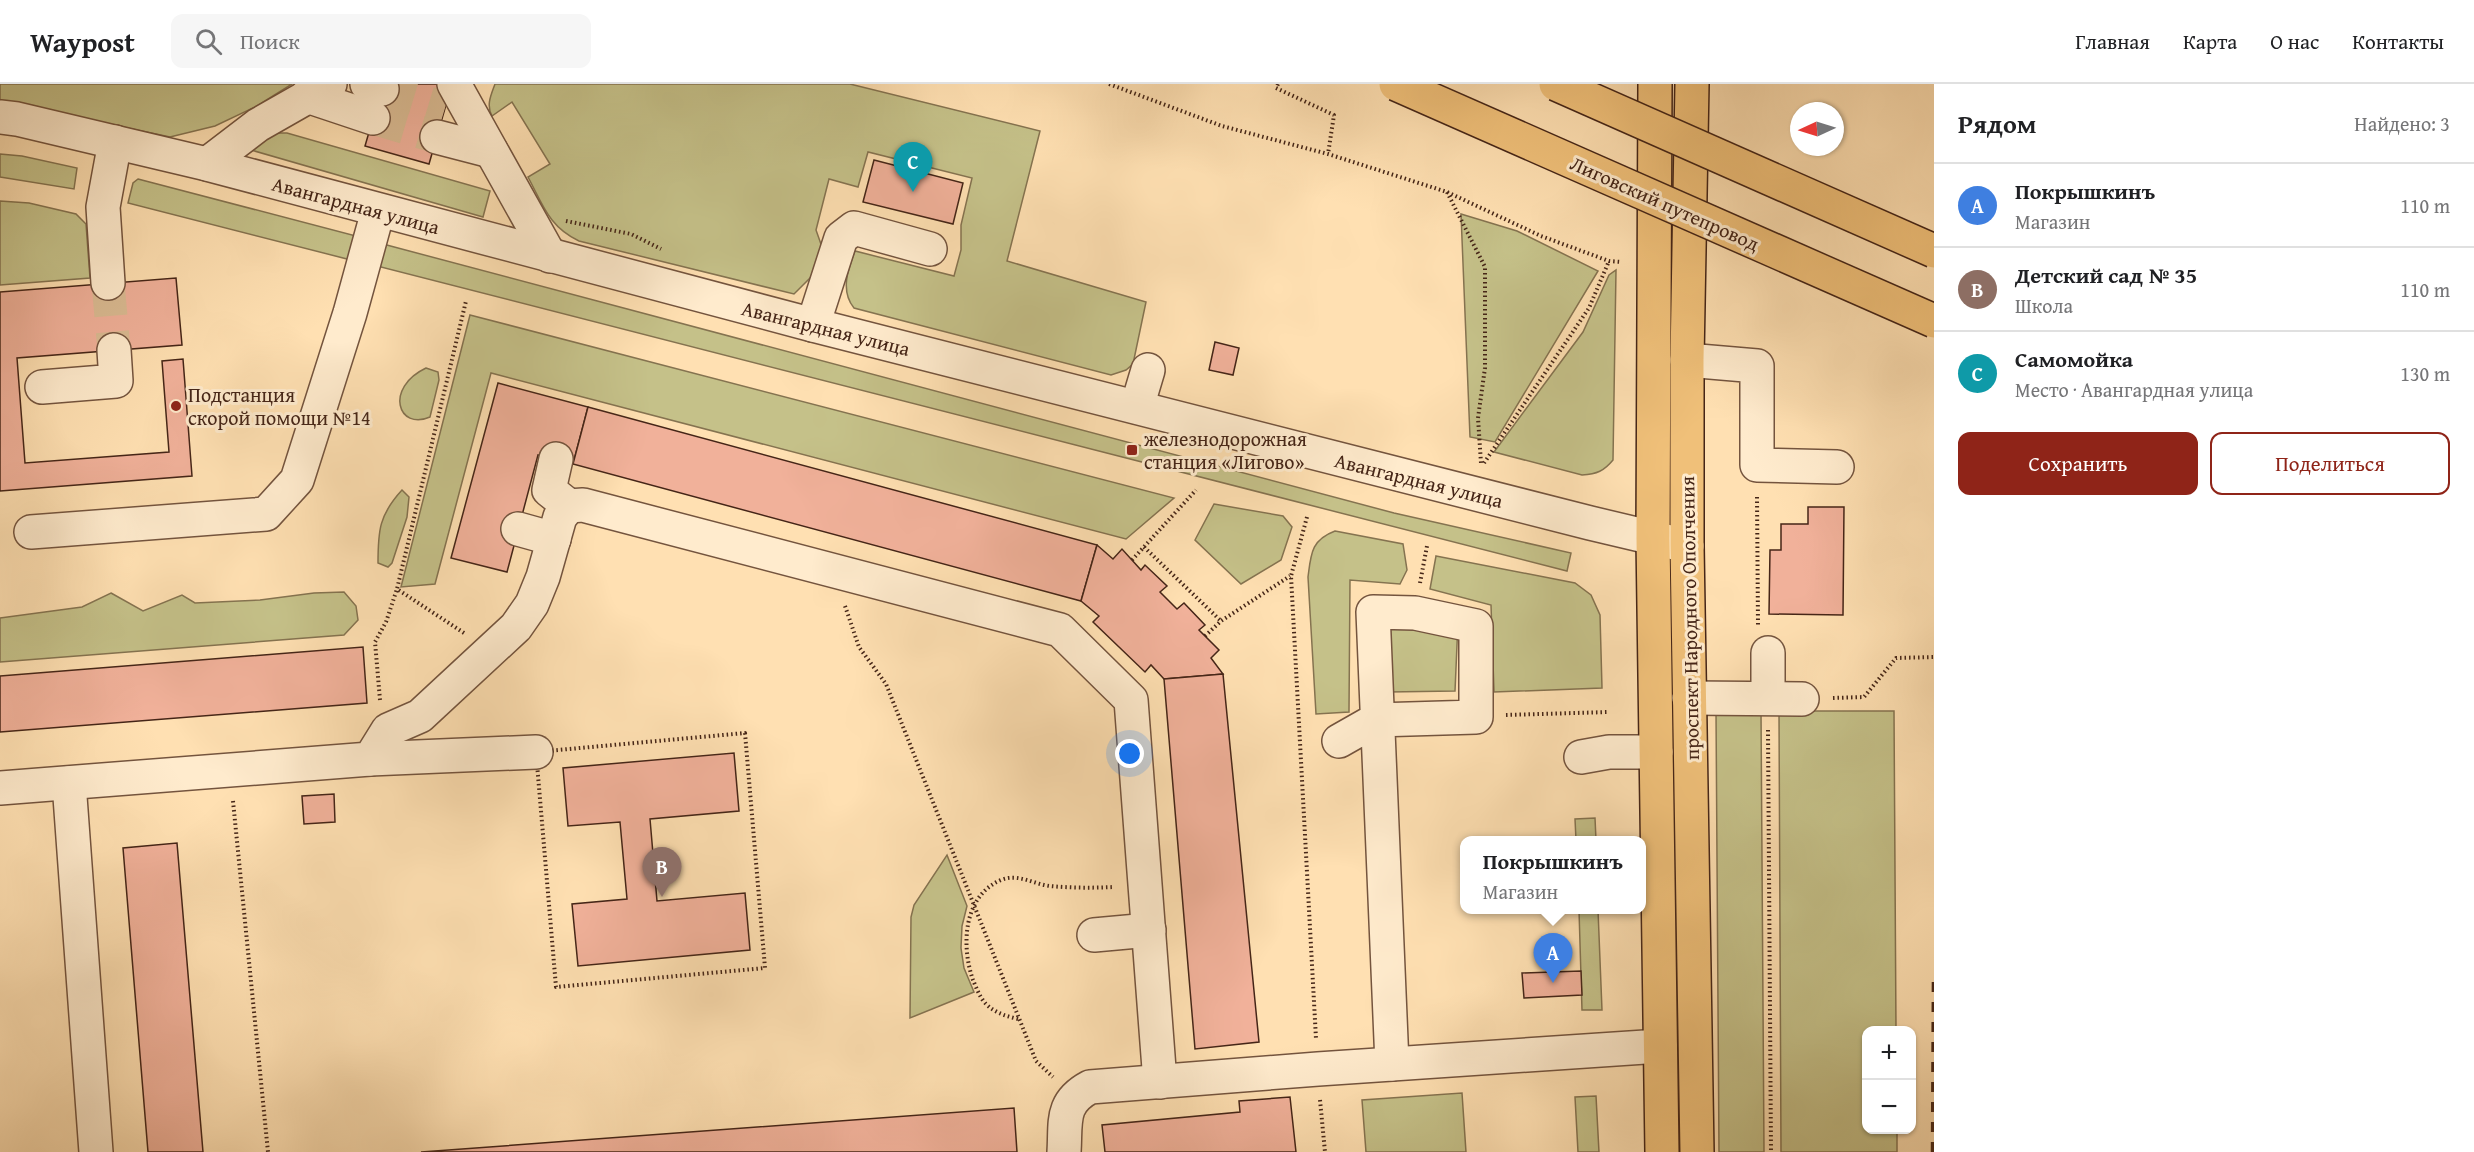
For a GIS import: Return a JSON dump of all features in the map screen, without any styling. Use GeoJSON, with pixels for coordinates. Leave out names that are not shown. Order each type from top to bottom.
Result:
{"type":"FeatureCollection","features":[{"type":"Feature","properties":{"kind":"main road","name":"Лиговский путепровод"},"geometry":{"type":"LineString","coordinates":[[1396,84],[1934,321]]}},
{"type":"Feature","properties":{"kind":"main road"},"geometry":{"type":"LineString","coordinates":[[1556,84],[1934,251]]}},
{"type":"Feature","properties":{"kind":"main road","name":"проспект Народного Ополчения"},"geometry":{"type":"LineString","coordinates":[[1655,84],[1653,539],[1662,1152]]}},
{"type":"Feature","properties":{"kind":"main road","name":"проспект Народного Ополчения"},"geometry":{"type":"LineString","coordinates":[[1692,84],[1687,360],[1687,546],[1697,1152]]}},
{"type":"Feature","properties":{"kind":"street"},"geometry":{"type":"LineString","coordinates":[[207,164],[244,134],[319,90],[374,97]]}},
{"type":"Feature","properties":{"kind":"street"},"geometry":{"type":"LineString","coordinates":[[451,111],[491,151],[550,256]]}},
{"type":"Feature","properties":{"kind":"street","name":"Авангардная улица"},"geometry":{"type":"LineString","coordinates":[[0,117],[207,164],[813,326],[1687,546]]}},
{"type":"Feature","properties":{"kind":"street"},"geometry":{"type":"LineString","coordinates":[[108,283],[103,207],[115,142]]}},
{"type":"Feature","properties":{"kind":"street"},"geometry":{"type":"LineString","coordinates":[[31,532],[266,514],[297,480],[350,313],[378,211]]}},
{"type":"Feature","properties":{"kind":"street"},"geometry":{"type":"LineString","coordinates":[[813,326],[841,238],[854,228],[930,249]]}},
{"type":"Feature","properties":{"kind":"street"},"geometry":{"type":"LineString","coordinates":[[42,387],[116,381],[114,350]]}},
{"type":"Feature","properties":{"kind":"street"},"geometry":{"type":"LineString","coordinates":[[1687,360],[1757,366],[1757,465],[1837,467]]}},
{"type":"Feature","properties":{"kind":"street"},"geometry":{"type":"LineString","coordinates":[[1137,407],[1148,370]]}},
{"type":"Feature","properties":{"kind":"street"},"geometry":{"type":"LineString","coordinates":[[556,459],[549,490],[569,506],[583,505],[1060,630],[1131,700],[1160,1082]]}},
{"type":"Feature","properties":{"kind":"street"},"geometry":{"type":"LineString","coordinates":[[370,759],[388,730],[420,716],[492,652],[516,627],[532,604],[543,577],[560,516],[569,506]]}},
{"type":"Feature","properties":{"kind":"street"},"geometry":{"type":"LineString","coordinates":[[518,529],[554,539]]}},
{"type":"Feature","properties":{"kind":"street"},"geometry":{"type":"LineString","coordinates":[[1339,741],[1376,720],[1476,717],[1476,626],[1415,613],[1373,612],[1376,720],[1392,1064]]}},
{"type":"Feature","properties":{"kind":"street"},"geometry":{"type":"LineString","coordinates":[[1768,653],[1768,699]]}},
{"type":"Feature","properties":{"kind":"street"},"geometry":{"type":"LineString","coordinates":[[1689,698],[1802,699]]}},
{"type":"Feature","properties":{"kind":"street"},"geometry":{"type":"LineString","coordinates":[[0,788],[370,759],[536,752]]}},
{"type":"Feature","properties":{"kind":"street"},"geometry":{"type":"LineString","coordinates":[[1581,757],[1609,752],[1656,752]]}},
{"type":"Feature","properties":{"kind":"street"},"geometry":{"type":"LineString","coordinates":[[69,783],[96,1152]]}},
{"type":"Feature","properties":{"kind":"street"},"geometry":{"type":"LineString","coordinates":[[1094,935],[1149,930]]}},
{"type":"Feature","properties":{"kind":"street"},"geometry":{"type":"LineString","coordinates":[[1064,1152],[1066,1113],[1074,1096],[1090,1087],[1660,1046]]}},
{"type":"Feature","properties":{"kind":"path"},"geometry":{"type":"LineString","coordinates":[[1109,84],[1222,126],[1328,154],[1447,192],[1541,236],[1609,261],[1626,262]]}},
{"type":"Feature","properties":{"kind":"path"},"geometry":{"type":"LineString","coordinates":[[1278,84],[1276,88],[1334,115],[1328,154]]}},
{"type":"Feature","properties":{"kind":"path"},"geometry":{"type":"LineString","coordinates":[[1447,192],[1485,267],[1485,368],[1478,418],[1482,466],[1589,308],[1609,261]]}},
{"type":"Feature","properties":{"kind":"path"},"geometry":{"type":"LineString","coordinates":[[388,730],[380,700],[375,642],[386,622],[397,589],[466,300]]}},
{"type":"Feature","properties":{"kind":"path"},"geometry":{"type":"LineString","coordinates":[[1757,465],[1758,636],[1768,653]]}},
{"type":"Feature","properties":{"kind":"path"},"geometry":{"type":"LineString","coordinates":[[1132,560],[1196,490]]}},
{"type":"Feature","properties":{"kind":"path"},"geometry":{"type":"LineString","coordinates":[[1307,517],[1291,576],[1318,1069],[1325,1152]]}},
{"type":"Feature","properties":{"kind":"path"},"geometry":{"type":"LineString","coordinates":[[1144,547],[1221,621]]}},
{"type":"Feature","properties":{"kind":"path"},"geometry":{"type":"LineString","coordinates":[[1205,636],[1221,621],[1291,576]]}},
{"type":"Feature","properties":{"kind":"path"},"geometry":{"type":"LineString","coordinates":[[397,589],[492,652]]}},
{"type":"Feature","properties":{"kind":"path"},"geometry":{"type":"LineString","coordinates":[[850,619],[859,647],[886,684],[1036,1061],[1074,1096]]}},
{"type":"Feature","properties":{"kind":"path"},"geometry":{"type":"LineString","coordinates":[[1802,699],[1864,698],[1896,658],[1934,657]]}},
{"type":"Feature","properties":{"kind":"path"},"geometry":{"type":"LineString","coordinates":[[1768,699],[1771,1152]]}},
{"type":"Feature","properties":{"kind":"path"},"geometry":{"type":"LineString","coordinates":[[1476,717],[1609,712]]}},
{"type":"Feature","properties":{"kind":"path"},"geometry":{"type":"LineString","coordinates":[[744,734],[765,968],[556,987],[536,752],[744,734]]}},
{"type":"Feature","properties":{"kind":"path"},"geometry":{"type":"LineString","coordinates":[[230,770],[268,1152]]}},
{"type":"Feature","properties":{"kind":"path"},"geometry":{"type":"LineString","coordinates":[[1019,1019],[1000,1014],[984,1003],[969,967],[966,948],[967,926],[974,905],[985,891],[1002,880],[1020,878],[1049,886],[1104,888],[1146,885]]}},
{"type":"Feature","properties":{"kind":"shaded area"},"geometry":{"type":"Polygon","coordinates":[[[0,84],[292,84],[257,106],[215,126],[170,137],[0,101],[0,84]]]}},
{"type":"Feature","properties":{"kind":"shaded area"},"geometry":{"type":"Polygon","coordinates":[[[495,84],[850,84],[1040,131],[1007,261],[1146,302],[1133,364],[1126,370],[1111,375],[854,308],[846,287],[855,251],[954,276],[961,250],[961,225],[972,178],[868,152],[858,187],[829,179],[816,230],[822,247],[816,272],[794,294],[579,241],[560,229],[554,222],[528,177],[550,164],[512,102],[492,116],[489,104],[495,84]]]}},
{"type":"Feature","properties":{"kind":"shaded area"},"geometry":{"type":"Polygon","coordinates":[[[273,133],[287,133],[490,191],[483,217],[251,150],[273,133]]]}},
{"type":"Feature","properties":{"kind":"shaded area"},"geometry":{"type":"Polygon","coordinates":[[[0,154],[22,156],[77,168],[74,189],[0,177],[0,154]]]}},
{"type":"Feature","properties":{"kind":"shaded area"},"geometry":{"type":"Polygon","coordinates":[[[138,179],[356,236],[351,260],[128,203],[133,183],[138,179]]]}},
{"type":"Feature","properties":{"kind":"shaded area"},"geometry":{"type":"Polygon","coordinates":[[[0,201],[29,203],[76,214],[86,224],[90,278],[0,285],[0,201]]]}},
{"type":"Feature","properties":{"kind":"shaded area"},"geometry":{"type":"Polygon","coordinates":[[[1461,214],[1517,231],[1598,271],[1495,442],[1470,437],[1461,214]]]}},
{"type":"Feature","properties":{"kind":"shaded area"},"geometry":{"type":"Polygon","coordinates":[[[383,244],[1394,513],[1571,553],[1567,571],[377,266],[383,244]]]}},
{"type":"Feature","properties":{"kind":"shaded area"},"geometry":{"type":"Polygon","coordinates":[[[1616,270],[1613,460],[1600,471],[1582,475],[1494,452],[1583,332],[1609,275],[1616,270]]]}},
{"type":"Feature","properties":{"kind":"shaded area"},"geometry":{"type":"Polygon","coordinates":[[[470,315],[1174,498],[1126,539],[491,373],[435,584],[401,587],[470,315]]]}},
{"type":"Feature","properties":{"kind":"shaded area"},"geometry":{"type":"Polygon","coordinates":[[[426,368],[438,372],[439,380],[430,417],[419,420],[410,418],[400,405],[400,396],[404,386],[413,376],[426,368]]]}},
{"type":"Feature","properties":{"kind":"shaded area"},"geometry":{"type":"Polygon","coordinates":[[[402,490],[409,497],[407,517],[392,563],[388,567],[378,563],[381,524],[389,507],[402,490]]]}},
{"type":"Feature","properties":{"kind":"shaded area"},"geometry":{"type":"Polygon","coordinates":[[[1214,504],[1283,516],[1292,527],[1281,560],[1241,584],[1195,540],[1214,504]]]}},
{"type":"Feature","properties":{"kind":"shaded area"},"geometry":{"type":"Polygon","coordinates":[[[1335,531],[1403,544],[1407,570],[1400,584],[1350,580],[1349,712],[1316,714],[1308,577],[1317,543],[1335,531]]]}},
{"type":"Feature","properties":{"kind":"shaded area"},"geometry":{"type":"Polygon","coordinates":[[[1436,556],[1575,583],[1591,595],[1600,615],[1602,688],[1494,692],[1491,605],[1430,589],[1436,556]]]}},
{"type":"Feature","properties":{"kind":"shaded area"},"geometry":{"type":"Polygon","coordinates":[[[344,592],[356,606],[358,620],[344,635],[0,662],[0,618],[82,607],[111,593],[143,611],[182,595],[195,603],[344,592]]]}},
{"type":"Feature","properties":{"kind":"shaded area"},"geometry":{"type":"Polygon","coordinates":[[[1389,616],[1458,622],[1455,691],[1388,692],[1389,616]]]}},
{"type":"Feature","properties":{"kind":"shaded area"},"geometry":{"type":"Polygon","coordinates":[[[1716,711],[1761,711],[1764,1152],[1719,1152],[1716,711]]]}},
{"type":"Feature","properties":{"kind":"shaded area"},"geometry":{"type":"Polygon","coordinates":[[[1779,711],[1894,711],[1896,1026],[1862,1026],[1862,1134],[1897,1134],[1897,1152],[1781,1152],[1779,711]]]}},
{"type":"Feature","properties":{"kind":"shaded area"},"geometry":{"type":"Polygon","coordinates":[[[1595,818],[1596,836],[1576,836],[1575,819],[1595,818]]]}},
{"type":"Feature","properties":{"kind":"shaded area"},"geometry":{"type":"Polygon","coordinates":[[[947,855],[967,906],[962,926],[961,948],[964,968],[974,992],[910,1018],[911,917],[914,905],[947,855]]]}},
{"type":"Feature","properties":{"kind":"shaded area"},"geometry":{"type":"Polygon","coordinates":[[[1579,914],[1598,914],[1602,1010],[1582,1010],[1579,914]]]}},
{"type":"Feature","properties":{"kind":"shaded area"},"geometry":{"type":"Polygon","coordinates":[[[1462,1093],[1466,1152],[1366,1152],[1362,1100],[1462,1093]]]}},
{"type":"Feature","properties":{"kind":"shaded area"},"geometry":{"type":"Polygon","coordinates":[[[1596,1096],[1599,1152],[1578,1152],[1575,1097],[1596,1096]]]}},
{"type":"Feature","properties":{"kind":"building"},"geometry":{"type":"Polygon","coordinates":[[[383,84],[452,84],[429,164],[365,146],[383,84]]]}},
{"type":"Feature","properties":{"kind":"building"},"geometry":{"type":"Polygon","coordinates":[[[874,160],[963,183],[953,224],[863,202],[874,160]]]}},
{"type":"Feature","properties":{"kind":"building","name":"Подстанция скорой помощи №14"},"geometry":{"type":"Polygon","coordinates":[[[176,278],[182,345],[17,358],[25,463],[169,452],[162,361],[183,359],[192,476],[0,491],[0,292],[176,278]]]}},
{"type":"Feature","properties":{"kind":"building"},"geometry":{"type":"Polygon","coordinates":[[[1215,342],[1239,348],[1233,375],[1209,370],[1215,342]]]}},
{"type":"Feature","properties":{"kind":"building"},"geometry":{"type":"Polygon","coordinates":[[[498,383],[588,407],[573,464],[538,455],[507,572],[451,558],[498,383]]]}},
{"type":"Feature","properties":{"kind":"building"},"geometry":{"type":"Polygon","coordinates":[[[588,407],[1097,545],[1081,601],[573,464],[588,407]]]}},
{"type":"Feature","properties":{"kind":"building"},"geometry":{"type":"Polygon","coordinates":[[[1808,507],[1844,507],[1843,615],[1769,614],[1770,550],[1781,550],[1781,524],[1808,524],[1808,507]]]}},
{"type":"Feature","properties":{"kind":"building"},"geometry":{"type":"Polygon","coordinates":[[[1097,545],[1113,559],[1122,549],[1141,570],[1145,565],[1167,586],[1160,592],[1177,609],[1184,603],[1205,625],[1199,630],[1219,650],[1211,658],[1223,674],[1164,679],[1151,665],[1145,672],[1093,622],[1099,616],[1081,601],[1097,545]]]}},
{"type":"Feature","properties":{"kind":"building"},"geometry":{"type":"Polygon","coordinates":[[[363,647],[367,703],[0,732],[0,676],[363,647]]]}},
{"type":"Feature","properties":{"kind":"building"},"geometry":{"type":"Polygon","coordinates":[[[1223,674],[1259,1042],[1195,1049],[1164,679],[1223,674]]]}},
{"type":"Feature","properties":{"kind":"building"},"geometry":{"type":"Polygon","coordinates":[[[734,753],[739,811],[650,819],[657,901],[745,893],[750,950],[578,966],[572,904],[627,899],[620,822],[568,826],[563,768],[734,753]]]}},
{"type":"Feature","properties":{"kind":"building"},"geometry":{"type":"Polygon","coordinates":[[[334,794],[335,822],[304,824],[302,796],[334,794]]]}},
{"type":"Feature","properties":{"kind":"building"},"geometry":{"type":"Polygon","coordinates":[[[177,843],[203,1152],[148,1152],[123,848],[177,843]]]}},
{"type":"Feature","properties":{"kind":"building"},"geometry":{"type":"Polygon","coordinates":[[[1581,971],[1582,995],[1524,998],[1522,973],[1581,971]]]}},
{"type":"Feature","properties":{"kind":"building"},"geometry":{"type":"Polygon","coordinates":[[[1290,1097],[1296,1152],[1105,1152],[1102,1125],[1240,1112],[1239,1101],[1290,1097]]]}},
{"type":"Feature","properties":{"kind":"building"},"geometry":{"type":"Polygon","coordinates":[[[1014,1108],[1017,1152],[421,1152],[1014,1108]]]}},
{"type":"Feature","properties":{"kind":"tunnel"},"geometry":{"type":"LineString","coordinates":[[382,89],[445,108]]}},
{"type":"Feature","properties":{"kind":"tunnel"},"geometry":{"type":"LineString","coordinates":[[373,118],[437,137]]}},
{"type":"Feature","properties":{"kind":"tunnel"},"geometry":{"type":"LineString","coordinates":[[108,283],[114,350]]}},
{"type":"Feature","properties":{"kind":"railway"},"geometry":{"type":"LineString","coordinates":[[1933,1152],[1934,973]]}},
{"type":"Feature","properties":{"kind":"place","name":"Самомойка"},"geometry":{"type":"Point","coordinates":[913,192]}},
{"type":"Feature","properties":{"kind":"place","name":"Подстанция скорой помощи №14"},"geometry":{"type":"Point","coordinates":[176,406]}},
{"type":"Feature","properties":{"kind":"place","name":"железнодорожная станция «Лигово»"},"geometry":{"type":"Point","coordinates":[1132,450]}},
{"type":"Feature","properties":{"kind":"place","name":"Детский сад № 35"},"geometry":{"type":"Point","coordinates":[662,897]}},
{"type":"Feature","properties":{"kind":"place","name":"Покрышкинъ"},"geometry":{"type":"Point","coordinates":[1553,983]}}]}
